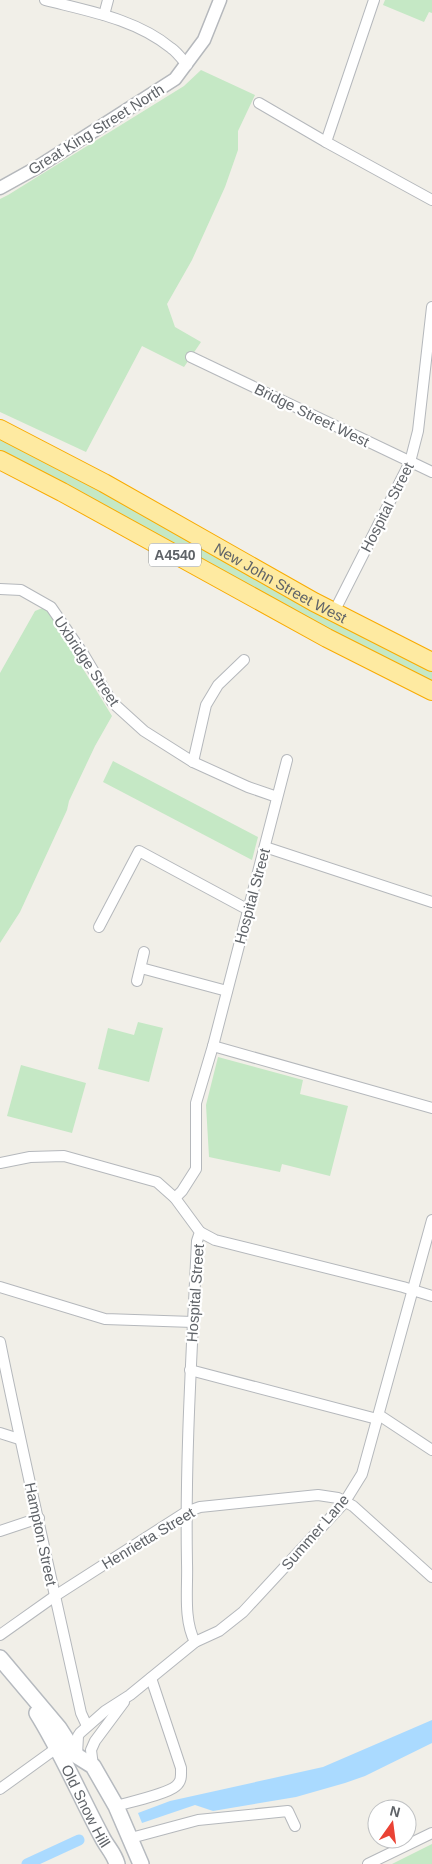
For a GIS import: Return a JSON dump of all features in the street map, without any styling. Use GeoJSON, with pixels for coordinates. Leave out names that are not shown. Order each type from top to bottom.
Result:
{"type":"FeatureCollection","features":[{"type":"Feature","properties":{"kind":"highway","name":"New John Street West"},"geometry":{"type":"LineString","coordinates":[[0,429],[104,483],[334,612],[432,662]]}},
{"type":"Feature","properties":{"kind":"highway","name":"New John Street West"},"geometry":{"type":"LineString","coordinates":[[0,460],[62,492],[327,638],[432,691]]}},
{"type":"Feature","properties":{"kind":"main road"},"geometry":{"type":"LineString","coordinates":[[0,1658],[59,1728],[77,1756],[93,1766]]}},
{"type":"Feature","properties":{"kind":"main road","name":"Old Snow Hill"},"geometry":{"type":"LineString","coordinates":[[20,1681],[58,1747],[114,1862]]}},
{"type":"Feature","properties":{"kind":"main road"},"geometry":{"type":"LineString","coordinates":[[77,1756],[77,1766],[98,1806],[96,1824]]}},
{"type":"Feature","properties":{"kind":"main road","name":"Old Snow Hill"},"geometry":{"type":"LineString","coordinates":[[93,1766],[124,1822],[141,1864]]}},
{"type":"Feature","properties":{"kind":"street"},"geometry":{"type":"LineString","coordinates":[[45,0],[104,15],[139,27],[171,48],[187,64]]}},
{"type":"Feature","properties":{"kind":"street"},"geometry":{"type":"LineString","coordinates":[[104,15],[108,0]]}},
{"type":"Feature","properties":{"kind":"street","name":"Great King Street North"},"geometry":{"type":"LineString","coordinates":[[0,188],[36,168],[175,79],[204,40],[220,0]]}},
{"type":"Feature","properties":{"kind":"street"},"geometry":{"type":"LineString","coordinates":[[326,142],[374,0]]}},
{"type":"Feature","properties":{"kind":"street"},"geometry":{"type":"LineString","coordinates":[[259,102],[326,142],[432,200]]}},
{"type":"Feature","properties":{"kind":"street","name":"Hospital Street"},"geometry":{"type":"LineString","coordinates":[[334,612],[410,462],[418,431],[432,307]]}},
{"type":"Feature","properties":{"kind":"street","name":"Bridge Street West"},"geometry":{"type":"LineString","coordinates":[[191,357],[432,472]]}},
{"type":"Feature","properties":{"kind":"street","name":"Uxbridge Street"},"geometry":{"type":"LineString","coordinates":[[0,589],[21,590],[51,607],[84,655],[112,702],[144,731],[193,762],[248,788],[277,797]]}},
{"type":"Feature","properties":{"kind":"street"},"geometry":{"type":"LineString","coordinates":[[193,762],[206,705],[218,685],[244,660]]}},
{"type":"Feature","properties":{"kind":"street","name":"Hospital Street"},"geometry":{"type":"LineString","coordinates":[[195,1642],[189,1622],[186,1512],[196,1241],[200,1232],[175,1198],[196,1170],[196,1103],[213,1046],[287,760]]}},
{"type":"Feature","properties":{"kind":"street"},"geometry":{"type":"LineString","coordinates":[[265,847],[432,902]]}},
{"type":"Feature","properties":{"kind":"street"},"geometry":{"type":"LineString","coordinates":[[99,927],[139,851],[248,908]]}},
{"type":"Feature","properties":{"kind":"street"},"geometry":{"type":"LineString","coordinates":[[137,981],[144,952]]}},
{"type":"Feature","properties":{"kind":"street"},"geometry":{"type":"LineString","coordinates":[[141,968],[227,991]]}},
{"type":"Feature","properties":{"kind":"street"},"geometry":{"type":"LineString","coordinates":[[213,1046],[432,1108]]}},
{"type":"Feature","properties":{"kind":"street"},"geometry":{"type":"LineString","coordinates":[[0,1163],[30,1157],[64,1156],[157,1182],[175,1198]]}},
{"type":"Feature","properties":{"kind":"street","name":"Summer Lane"},"geometry":{"type":"LineString","coordinates":[[77,1756],[78,1736],[87,1726],[104,1711],[130,1695],[195,1642],[219,1631],[242,1612],[344,1502],[362,1474],[432,1220]]}},
{"type":"Feature","properties":{"kind":"street"},"geometry":{"type":"LineString","coordinates":[[200,1232],[216,1240],[432,1296]]}},
{"type":"Feature","properties":{"kind":"street"},"geometry":{"type":"LineString","coordinates":[[0,1286],[105,1319],[193,1322]]}},
{"type":"Feature","properties":{"kind":"street","name":"Hampton Street"},"geometry":{"type":"LineString","coordinates":[[0,1342],[19,1439],[39,1518],[81,1713],[87,1726]]}},
{"type":"Feature","properties":{"kind":"street"},"geometry":{"type":"LineString","coordinates":[[190,1370],[378,1417],[432,1450]]}},
{"type":"Feature","properties":{"kind":"street"},"geometry":{"type":"LineString","coordinates":[[0,1433],[19,1439]]}},
{"type":"Feature","properties":{"kind":"street","name":"Henrietta Street"},"geometry":{"type":"LineString","coordinates":[[0,1635],[55,1596],[186,1512],[200,1507],[318,1496],[338,1498],[344,1502]]}},
{"type":"Feature","properties":{"kind":"street"},"geometry":{"type":"LineString","coordinates":[[344,1502],[353,1506],[432,1577]]}},
{"type":"Feature","properties":{"kind":"street"},"geometry":{"type":"LineString","coordinates":[[0,1531],[39,1518]]}},
{"type":"Feature","properties":{"kind":"street"},"geometry":{"type":"LineString","coordinates":[[116,1806],[166,1791],[175,1787],[180,1781],[181,1768],[151,1678]]}},
{"type":"Feature","properties":{"kind":"street","name":"Summer Lane"},"geometry":{"type":"LineString","coordinates":[[93,1766],[92,1750],[95,1741],[110,1718],[130,1695]]}},
{"type":"Feature","properties":{"kind":"street"},"geometry":{"type":"LineString","coordinates":[[0,1789],[58,1747]]}},
{"type":"Feature","properties":{"kind":"street"},"geometry":{"type":"LineString","coordinates":[[131,1838],[198,1820],[288,1811],[295,1826]]}},
{"type":"Feature","properties":{"kind":"street"},"geometry":{"type":"LineString","coordinates":[[368,1864],[432,1833]]}},
{"type":"Feature","properties":{"kind":"green space"},"geometry":{"type":"Polygon","coordinates":[[[385,0],[432,0],[432,13],[429,12],[424,22],[383,5],[385,0]]]}},
{"type":"Feature","properties":{"kind":"green space"},"geometry":{"type":"Polygon","coordinates":[[[201,70],[255,95],[238,131],[238,150],[225,187],[192,260],[167,304],[175,327],[201,342],[184,367],[142,346],[86,452],[0,412],[0,199],[184,86],[201,70]]]}},
{"type":"Feature","properties":{"kind":"green space"},"geometry":{"type":"Polygon","coordinates":[[[0,436],[432,669],[432,682],[336,635],[0,452],[0,436]]]}},
{"type":"Feature","properties":{"kind":"green space"},"geometry":{"type":"Polygon","coordinates":[[[45,607],[112,716],[95,746],[69,801],[67,810],[20,912],[0,943],[0,673],[35,611],[45,607]]]}},
{"type":"Feature","properties":{"kind":"green space"},"geometry":{"type":"Polygon","coordinates":[[[113,761],[258,837],[252,860],[103,782],[113,761]]]}},
{"type":"Feature","properties":{"kind":"green space"},"geometry":{"type":"Polygon","coordinates":[[[138,1022],[163,1028],[149,1082],[98,1069],[108,1028],[134,1035],[138,1022]]]}},
{"type":"Feature","properties":{"kind":"green space"},"geometry":{"type":"Polygon","coordinates":[[[218,1057],[303,1080],[300,1094],[348,1106],[330,1176],[282,1164],[280,1172],[209,1157],[206,1105],[218,1057]]]}},
{"type":"Feature","properties":{"kind":"green space"},"geometry":{"type":"Polygon","coordinates":[[[21,1065],[86,1083],[72,1133],[7,1116],[21,1065]]]}},
{"type":"Feature","properties":{"kind":"green space"},"geometry":{"type":"Polygon","coordinates":[[[432,1844],[432,1864],[392,1864],[432,1844]]]}},
{"type":"Feature","properties":{"kind":"water"},"geometry":{"type":"Polygon","coordinates":[[[432,1720],[432,1743],[365,1776],[345,1783],[296,1797],[213,1811],[195,1805],[142,1823],[138,1813],[170,1801],[323,1767],[432,1720]]]}},
{"type":"Feature","properties":{"kind":"waterway"},"geometry":{"type":"LineString","coordinates":[[27,1864],[79,1840]]}}]}
